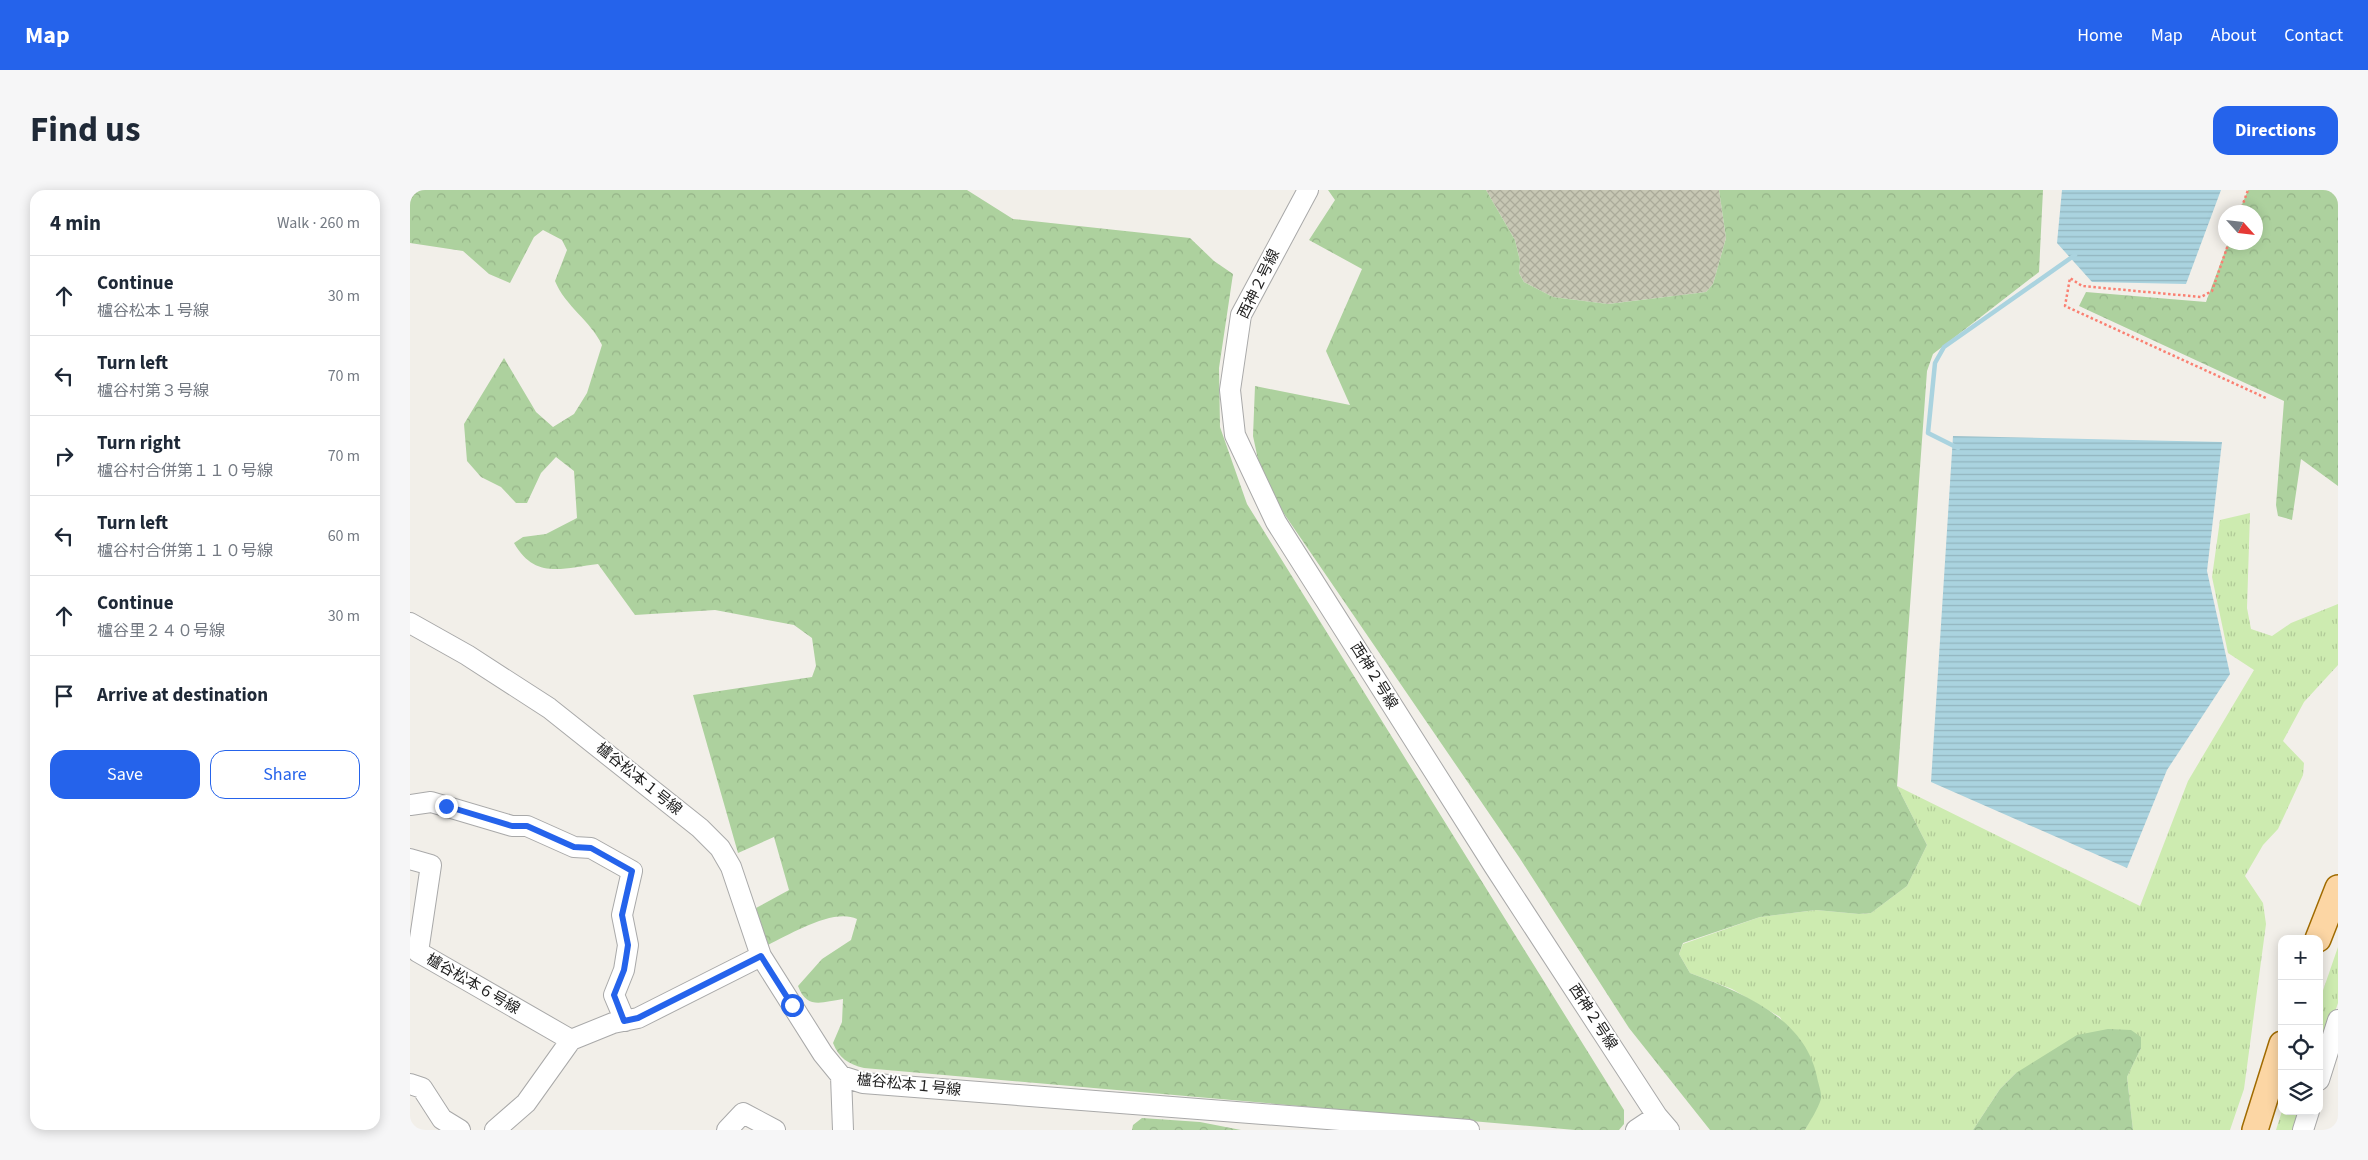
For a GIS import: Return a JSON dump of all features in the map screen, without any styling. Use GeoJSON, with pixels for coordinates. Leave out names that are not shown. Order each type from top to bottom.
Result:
{"type":"FeatureCollection","features":[{"type":"Feature","properties":{"kind":"main road"},"geometry":{"type":"LineString","coordinates":[[2320,935],[2338,888]]}},
{"type":"Feature","properties":{"kind":"main road"},"geometry":{"type":"LineString","coordinates":[[2255,1130],[2278,1057]]}},
{"type":"Feature","properties":{"kind":"street","name":"西神２号線"},"geometry":{"type":"LineString","coordinates":[[1308,190],[1241,315],[1230,390],[1235,436],[1276,522],[1489,858],[1663,1123]]}},
{"type":"Feature","properties":{"kind":"street","name":"櫨谷松本１号線"},"geometry":{"type":"LineString","coordinates":[[410,623],[467,655],[549,708],[700,828],[720,848],[731,867],[761,956],[823,1054],[842,1076],[863,1083],[1470,1130]]}},
{"type":"Feature","properties":{"kind":"street"},"geometry":{"type":"LineString","coordinates":[[410,805],[431,802],[512,826],[527,826],[574,847],[591,848],[632,871],[622,915],[628,945],[624,970],[614,995],[624,1021]]}},
{"type":"Feature","properties":{"kind":"street","name":"櫨谷松本６号線"},"geometry":{"type":"LineString","coordinates":[[410,860],[431,865],[418,952],[571,1040]]}},
{"type":"Feature","properties":{"kind":"street"},"geometry":{"type":"LineString","coordinates":[[495,1130],[526,1103],[571,1040],[624,1021],[638,1018],[761,956]]}},
{"type":"Feature","properties":{"kind":"street"},"geometry":{"type":"LineString","coordinates":[[2322,1070],[2338,1020]]}},
{"type":"Feature","properties":{"kind":"street"},"geometry":{"type":"LineString","coordinates":[[842,1076],[843,1130]]}},
{"type":"Feature","properties":{"kind":"street"},"geometry":{"type":"LineString","coordinates":[[410,1084],[422,1088],[442,1119],[460,1130]]}},
{"type":"Feature","properties":{"kind":"street"},"geometry":{"type":"LineString","coordinates":[[727,1130],[743,1113],[775,1130]]}},
{"type":"Feature","properties":{"kind":"street"},"geometry":{"type":"LineString","coordinates":[[2303,1130],[2308,1115]]}},
{"type":"Feature","properties":{"kind":"street"},"geometry":{"type":"LineString","coordinates":[[1636,1130],[1663,1123]]}},
{"type":"Feature","properties":{"kind":"path"},"geometry":{"type":"LineString","coordinates":[[2243,205],[2248,190]]}},
{"type":"Feature","properties":{"kind":"path"},"geometry":{"type":"LineString","coordinates":[[2226,250],[2212,291],[2202,297],[2082,286],[2070,278],[2065,306],[2266,398]]}},
{"type":"Feature","properties":{"kind":"shaded area"},"geometry":{"type":"Polygon","coordinates":[[[1486,190],[1719,190],[1726,238],[1713,284],[1706,292],[1608,304],[1553,297],[1524,282],[1519,273],[1520,261],[1515,240],[1486,190]]]}},
{"type":"Feature","properties":{"kind":"green space"},"geometry":{"type":"Polygon","coordinates":[[[410,190],[967,190],[1013,219],[1190,238],[1214,261],[1233,274],[1219,368],[1220,427],[1247,504],[1624,1110],[1624,1124],[1619,1130],[1575,1130],[864,1068],[853,1065],[845,1060],[838,1053],[833,1043],[842,1022],[843,999],[816,1003],[806,999],[798,986],[822,959],[851,940],[857,919],[836,917],[824,919],[768,945],[756,908],[789,890],[774,837],[738,853],[693,695],[812,677],[816,666],[812,638],[794,625],[715,610],[635,615],[598,564],[551,569],[541,567],[522,555],[514,543],[523,537],[546,534],[577,518],[574,471],[556,457],[541,473],[527,503],[516,503],[501,487],[481,477],[467,461],[464,424],[504,358],[536,412],[553,427],[574,414],[587,393],[602,345],[591,328],[559,290],[555,281],[567,250],[562,240],[543,230],[534,237],[510,283],[489,274],[463,251],[410,243],[410,190]]]}},
{"type":"Feature","properties":{"kind":"green space"},"geometry":{"type":"Polygon","coordinates":[[[1328,190],[1486,190],[1515,240],[1520,261],[1519,273],[1524,282],[1553,297],[1608,304],[1706,292],[1713,284],[1726,238],[1719,190],[2043,190],[2039,272],[1933,354],[1927,371],[1897,786],[1927,845],[1907,886],[1871,913],[1859,914],[1816,910],[1760,917],[1683,943],[1679,954],[1690,973],[1749,998],[1785,1023],[1799,1038],[1810,1056],[1821,1097],[1818,1107],[1805,1130],[1710,1130],[1629,1028],[1519,857],[1263,483],[1253,436],[1255,386],[1350,405],[1326,351],[1362,269],[1309,240],[1335,200],[1328,190]]]}},
{"type":"Feature","properties":{"kind":"green space"},"geometry":{"type":"Polygon","coordinates":[[[2248,190],[2338,190],[2338,486],[2301,459],[2292,520],[2278,516],[2276,505],[2284,401],[2079,306],[2086,292],[2206,302],[2225,250],[2263,250],[2263,205],[2242,205],[2248,190]]]}},
{"type":"Feature","properties":{"kind":"green space"},"geometry":{"type":"Polygon","coordinates":[[[2250,513],[2247,608],[2251,629],[2272,636],[2291,623],[2338,604],[2338,665],[2304,702],[2283,741],[2304,763],[2303,775],[2278,829],[2263,845],[2245,876],[2263,903],[2266,924],[2244,1089],[2230,1130],[2133,1130],[2127,1077],[2141,1048],[2016,1073],[2000,1089],[1973,1130],[1805,1130],[1821,1098],[1780,1017],[1732,989],[1690,973],[1679,954],[1683,944],[1760,917],[1816,910],[1859,914],[1871,913],[1907,886],[1927,845],[1897,786],[2140,906],[2188,781],[2254,670],[2228,653],[2212,577],[2220,520],[2250,513]]]}},
{"type":"Feature","properties":{"kind":"green space"},"geometry":{"type":"Polygon","coordinates":[[[2338,947],[2338,1003],[2323,1047],[2323,1025],[2323,990],[2338,947]]]}},
{"type":"Feature","properties":{"kind":"green space"},"geometry":{"type":"Polygon","coordinates":[[[2108,1029],[2131,1030],[2141,1037],[2141,1048],[2127,1077],[2133,1130],[1973,1130],[2000,1089],[2016,1073],[2077,1035],[2108,1029]]]}},
{"type":"Feature","properties":{"kind":"green space"},"geometry":{"type":"Polygon","coordinates":[[[2281,1115],[2303,1115],[2299,1130],[2276,1130],[2281,1115]]]}},
{"type":"Feature","properties":{"kind":"green space"},"geometry":{"type":"Polygon","coordinates":[[[1142,1118],[1200,1122],[1241,1130],[1132,1130],[1133,1125],[1142,1118]]]}},
{"type":"Feature","properties":{"kind":"water"},"geometry":{"type":"Polygon","coordinates":[[[2062,190],[2221,190],[2186,284],[2092,282],[2057,243],[2062,190]]]}},
{"type":"Feature","properties":{"kind":"water"},"geometry":{"type":"Polygon","coordinates":[[[1953,436],[2222,442],[2207,571],[2230,674],[2167,770],[2127,868],[1931,782],[1953,436]]]}},
{"type":"Feature","properties":{"kind":"waterway"},"geometry":{"type":"LineString","coordinates":[[1958,448],[1928,433],[1935,363],[1944,347],[2075,255]]}},
{"type":"Feature","properties":{"kind":"route"},"geometry":{"type":"LineString","coordinates":[[446,806],[512,826],[527,826],[574,847],[591,848],[632,871],[622,915],[628,945],[624,970],[614,995],[624,1021],[638,1018],[761,956],[792,1005]]}}]}
